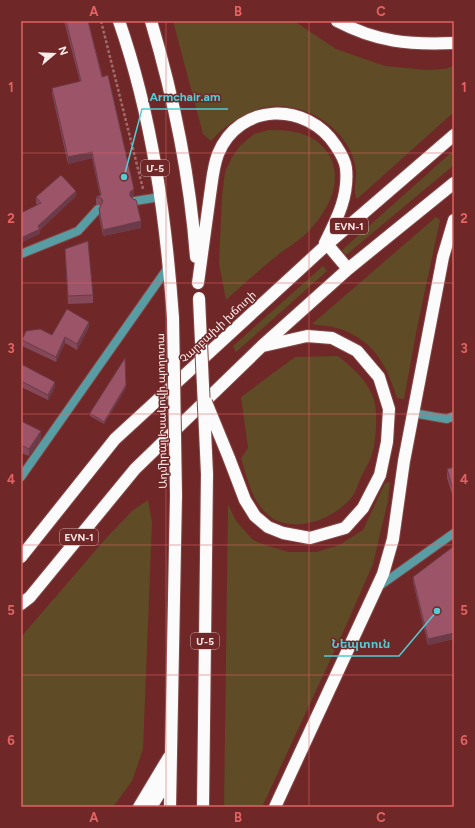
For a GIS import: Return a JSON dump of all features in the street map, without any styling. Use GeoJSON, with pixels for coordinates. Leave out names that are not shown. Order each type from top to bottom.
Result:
{"type":"FeatureCollection","features":[{"type":"Feature","properties":{"kind":"highway","name":"Ադմիրալ Իսակովի պողոտա"},"geometry":{"type":"LineString","coordinates":[[119,21],[132,57],[150,134],[169,265],[173,318],[176,495],[170,807]]}},
{"type":"Feature","properties":{"kind":"highway","name":"Մ-5"},"geometry":{"type":"LineString","coordinates":[[151,21],[165,68],[182,148],[194,217],[207,474],[203,807]]}},
{"type":"Feature","properties":{"kind":"highway"},"geometry":{"type":"LineString","coordinates":[[337,21],[365,34],[387,40],[420,45],[454,43]]}},
{"type":"Feature","properties":{"kind":"highway"},"geometry":{"type":"LineString","coordinates":[[198,283],[207,217],[218,154],[227,139],[246,121],[259,116],[274,114],[299,116],[323,130],[340,152],[346,167],[346,186],[339,217],[325,246],[348,269]]}},
{"type":"Feature","properties":{"kind":"highway","name":"Չարբախի խճուղի"},"geometry":{"type":"LineString","coordinates":[[21,557],[115,440],[325,246],[454,135]]}},
{"type":"Feature","properties":{"kind":"highway","name":"EVN-1"},"geometry":{"type":"LineString","coordinates":[[21,604],[30,596],[135,469],[262,346],[348,269],[454,183]]}},
{"type":"Feature","properties":{"kind":"highway"},"geometry":{"type":"LineString","coordinates":[[275,807],[378,588],[393,539],[413,413],[443,257],[454,220]]}},
{"type":"Feature","properties":{"kind":"highway"},"geometry":{"type":"LineString","coordinates":[[203,393],[245,500],[255,516],[268,527],[283,533],[310,538],[345,528],[363,508],[380,475],[387,442],[389,409],[379,377],[357,351],[332,338],[307,336],[262,346]]}},
{"type":"Feature","properties":{"kind":"highway"},"geometry":{"type":"LineString","coordinates":[[139,807],[154,785],[170,754]]}},
{"type":"Feature","properties":{"kind":"highway"},"geometry":{"type":"LineString","coordinates":[[151,807],[170,776]]}},
{"type":"Feature","properties":{"kind":"street"},"geometry":{"type":"LineString","coordinates":[[135,201],[160,197]]}},
{"type":"Feature","properties":{"kind":"street"},"geometry":{"type":"LineString","coordinates":[[21,254],[78,231],[98,209]]}},
{"type":"Feature","properties":{"kind":"street"},"geometry":{"type":"LineString","coordinates":[[21,478],[169,265]]}},
{"type":"Feature","properties":{"kind":"street"},"geometry":{"type":"LineString","coordinates":[[413,413],[447,419],[454,416]]}},
{"type":"Feature","properties":{"kind":"street"},"geometry":{"type":"LineString","coordinates":[[378,588],[454,533]]}},
{"type":"Feature","properties":{"kind":"path"},"geometry":{"type":"LineString","coordinates":[[100,21],[145,199]]}},
{"type":"Feature","properties":{"kind":"shaded area"},"geometry":{"type":"Polygon","coordinates":[[[173,21],[294,21],[336,49],[385,66],[427,70],[444,69],[454,66],[454,112],[357,199],[355,192],[356,170],[351,152],[336,130],[314,115],[288,107],[274,106],[261,108],[234,121],[211,141],[203,134],[173,21]]]}},
{"type":"Feature","properties":{"kind":"shaded area"},"geometry":{"type":"Polygon","coordinates":[[[269,130],[294,132],[309,136],[322,146],[328,153],[333,163],[335,174],[332,195],[322,215],[308,232],[274,258],[226,300],[219,264],[222,196],[225,172],[232,157],[240,146],[254,134],[269,130]]]}},
{"type":"Feature","properties":{"kind":"shaded area"},"geometry":{"type":"Polygon","coordinates":[[[454,150],[454,165],[346,255],[342,250],[454,150]]]}},
{"type":"Feature","properties":{"kind":"shaded area"},"geometry":{"type":"Polygon","coordinates":[[[436,217],[440,220],[417,328],[404,399],[397,398],[389,376],[379,357],[364,342],[354,335],[339,329],[312,324],[436,217]]]}},
{"type":"Feature","properties":{"kind":"shaded area"},"geometry":{"type":"Polygon","coordinates":[[[323,266],[327,271],[236,352],[233,346],[323,266]]]}},
{"type":"Feature","properties":{"kind":"shaded area"},"geometry":{"type":"Polygon","coordinates":[[[338,356],[355,370],[372,393],[376,411],[376,426],[372,455],[354,495],[343,506],[322,519],[310,523],[286,524],[275,520],[266,513],[257,501],[250,487],[241,458],[248,448],[241,397],[295,357],[338,356]]]}},
{"type":"Feature","properties":{"kind":"shaded area"},"geometry":{"type":"Polygon","coordinates":[[[390,482],[388,501],[373,564],[262,807],[224,807],[228,504],[236,521],[253,540],[289,552],[316,552],[339,545],[363,530],[385,483],[390,482]]]}},
{"type":"Feature","properties":{"kind":"shaded area"},"geometry":{"type":"Polygon","coordinates":[[[148,500],[152,522],[143,749],[132,781],[113,807],[21,807],[21,637],[107,537],[132,511],[148,500]]]}},
{"type":"Feature","properties":{"kind":"building"},"geometry":{"type":"Polygon","coordinates":[[[66,21],[88,21],[102,77],[108,75],[134,189],[130,192],[130,196],[136,200],[141,221],[103,230],[99,209],[103,201],[101,198],[96,197],[101,195],[92,152],[68,157],[52,88],[81,81],[66,21]]]}},
{"type":"Feature","properties":{"kind":"building"},"geometry":{"type":"Polygon","coordinates":[[[61,175],[76,191],[38,226],[40,229],[21,238],[21,213],[41,203],[36,197],[61,175]]]}},
{"type":"Feature","properties":{"kind":"building"},"geometry":{"type":"Polygon","coordinates":[[[88,241],[93,295],[68,296],[65,249],[88,241]]]}},
{"type":"Feature","properties":{"kind":"building"},"geometry":{"type":"Polygon","coordinates":[[[67,309],[89,322],[77,344],[65,337],[56,357],[22,340],[26,331],[40,329],[52,335],[67,309]]]}},
{"type":"Feature","properties":{"kind":"building"},"geometry":{"type":"Polygon","coordinates":[[[125,358],[126,385],[104,422],[90,413],[125,358]]]}},
{"type":"Feature","properties":{"kind":"building"},"geometry":{"type":"Polygon","coordinates":[[[21,364],[55,382],[48,395],[21,381],[21,364]]]}},
{"type":"Feature","properties":{"kind":"building"},"geometry":{"type":"Polygon","coordinates":[[[21,421],[41,431],[29,449],[21,445],[21,421]]]}},
{"type":"Feature","properties":{"kind":"building"},"geometry":{"type":"Polygon","coordinates":[[[454,467],[454,485],[452,486],[447,469],[454,467]]]}},
{"type":"Feature","properties":{"kind":"building"},"geometry":{"type":"Polygon","coordinates":[[[454,546],[454,633],[428,639],[413,577],[454,546]]]}},
{"type":"Feature","properties":{"kind":"place","name":"Armchair.am"},"geometry":{"type":"Point","coordinates":[124,177]}},
{"type":"Feature","properties":{"kind":"place","name":"Նեպտուն"},"geometry":{"type":"Point","coordinates":[437,611]}}]}
